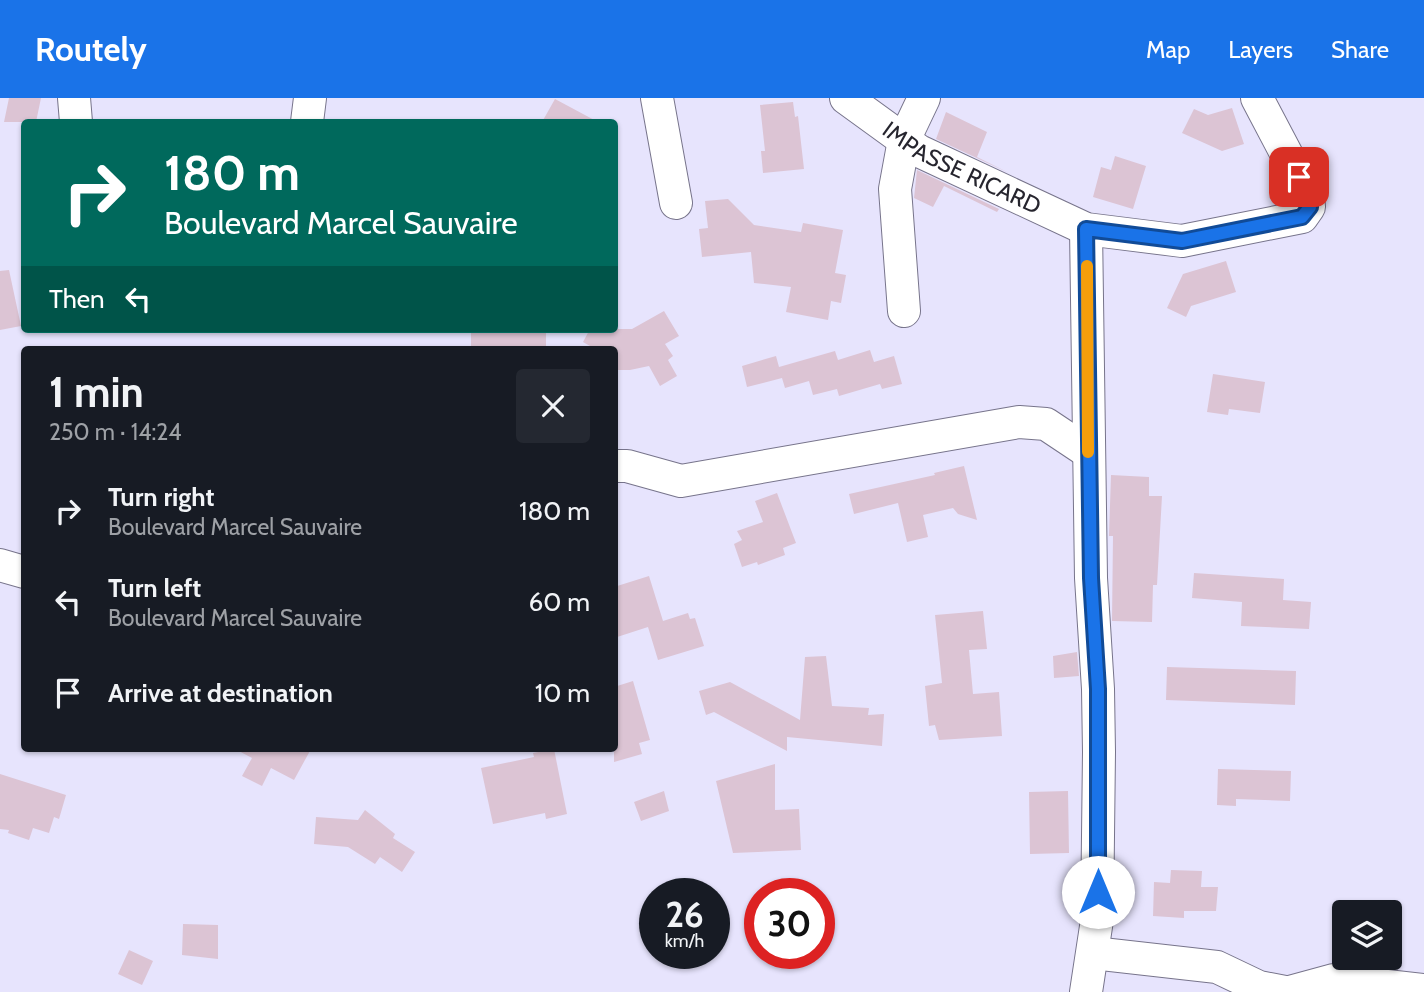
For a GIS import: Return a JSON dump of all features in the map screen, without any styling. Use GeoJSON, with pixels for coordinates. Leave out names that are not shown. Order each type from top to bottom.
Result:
{"type":"FeatureCollection","features":[{"type":"Feature","properties":{"kind":"street"},"geometry":{"type":"LineString","coordinates":[[74,98],[76,119]]}},
{"type":"Feature","properties":{"kind":"street"},"geometry":{"type":"LineString","coordinates":[[307,119],[310,98]]}},
{"type":"Feature","properties":{"kind":"street"},"geometry":{"type":"LineString","coordinates":[[657,98],[676,203]]}},
{"type":"Feature","properties":{"kind":"street","name":"IMPASSE RICARD"},"geometry":{"type":"LineString","coordinates":[[846,98],[919,151],[1086,229],[1182,241],[1302,217],[1310,207],[1308,195],[1257,98]]}},
{"type":"Feature","properties":{"kind":"street"},"geometry":{"type":"LineString","coordinates":[[904,311],[895,189],[904,140],[924,98]]}},
{"type":"Feature","properties":{"kind":"street"},"geometry":{"type":"LineString","coordinates":[[1086,229],[1091,578],[1098,701],[1097,920],[1086,992]]}},
{"type":"Feature","properties":{"kind":"street"},"geometry":{"type":"LineString","coordinates":[[618,466],[681,481],[1019,422],[1046,424],[1088,452]]}},
{"type":"Feature","properties":{"kind":"street"},"geometry":{"type":"LineString","coordinates":[[0,565],[21,571]]}},
{"type":"Feature","properties":{"kind":"street"},"geometry":{"type":"LineString","coordinates":[[1093,953],[1217,967],[1259,987],[1288,992],[1334,980],[1424,990]]}},
{"type":"Feature","properties":{"kind":"building"},"geometry":{"type":"Polygon","coordinates":[[[9,98],[41,98],[37,119],[4,122],[9,98]]]}},
{"type":"Feature","properties":{"kind":"building"},"geometry":{"type":"Polygon","coordinates":[[[555,99],[592,119],[544,119],[555,99]]]}},
{"type":"Feature","properties":{"kind":"building"},"geometry":{"type":"Polygon","coordinates":[[[793,102],[795,117],[798,116],[804,169],[763,173],[761,151],[765,151],[760,105],[793,102]]]}},
{"type":"Feature","properties":{"kind":"building"},"geometry":{"type":"Polygon","coordinates":[[[1232,108],[1244,144],[1222,151],[1182,133],[1194,109],[1208,115],[1232,108]]]}},
{"type":"Feature","properties":{"kind":"building"},"geometry":{"type":"Polygon","coordinates":[[[946,112],[987,132],[977,157],[1009,173],[936,139],[946,112]]]}},
{"type":"Feature","properties":{"kind":"building"},"geometry":{"type":"Polygon","coordinates":[[[1115,156],[1146,166],[1133,209],[1093,197],[1101,167],[1111,170],[1115,156]]]}},
{"type":"Feature","properties":{"kind":"building"},"geometry":{"type":"Polygon","coordinates":[[[917,170],[999,209],[997,212],[944,186],[933,207],[914,198],[917,170]]]}},
{"type":"Feature","properties":{"kind":"building"},"geometry":{"type":"Polygon","coordinates":[[[728,199],[754,225],[801,232],[803,223],[843,230],[835,273],[846,275],[841,303],[831,301],[828,320],[786,312],[791,287],[754,283],[751,252],[702,257],[699,229],[708,228],[705,201],[728,199]]]}},
{"type":"Feature","properties":{"kind":"building"},"geometry":{"type":"Polygon","coordinates":[[[1226,261],[1236,292],[1191,306],[1186,317],[1167,308],[1183,274],[1226,261]]]}},
{"type":"Feature","properties":{"kind":"building"},"geometry":{"type":"Polygon","coordinates":[[[9,270],[21,326],[0,330],[0,271],[9,270]]]}},
{"type":"Feature","properties":{"kind":"building"},"geometry":{"type":"Polygon","coordinates":[[[664,311],[679,336],[665,344],[673,356],[668,360],[677,376],[660,386],[649,366],[618,370],[618,346],[590,346],[583,342],[588,333],[618,333],[618,329],[632,329],[664,311]]]}},
{"type":"Feature","properties":{"kind":"building"},"geometry":{"type":"Polygon","coordinates":[[[471,333],[546,333],[546,346],[471,346],[471,333]]]}},
{"type":"Feature","properties":{"kind":"building"},"geometry":{"type":"Polygon","coordinates":[[[870,350],[874,362],[894,356],[902,384],[882,389],[880,384],[839,396],[837,389],[813,395],[809,381],[785,388],[782,378],[747,387],[742,366],[776,356],[779,367],[835,351],[838,360],[870,350]]]}},
{"type":"Feature","properties":{"kind":"building"},"geometry":{"type":"Polygon","coordinates":[[[1213,374],[1265,382],[1260,413],[1229,409],[1228,415],[1207,412],[1213,374]]]}},
{"type":"Feature","properties":{"kind":"building"},"geometry":{"type":"Polygon","coordinates":[[[964,466],[977,520],[958,514],[953,508],[923,515],[928,537],[907,542],[898,503],[854,514],[849,494],[964,466]]]}},
{"type":"Feature","properties":{"kind":"building"},"geometry":{"type":"Polygon","coordinates":[[[1111,475],[1149,477],[1149,496],[1162,496],[1152,622],[1112,621],[1113,536],[1109,536],[1111,475]]]}},
{"type":"Feature","properties":{"kind":"building"},"geometry":{"type":"Polygon","coordinates":[[[777,493],[796,543],[783,548],[785,555],[758,565],[757,562],[742,567],[734,544],[742,540],[737,531],[763,522],[755,501],[777,493]]]}},
{"type":"Feature","properties":{"kind":"building"},"geometry":{"type":"Polygon","coordinates":[[[1194,573],[1284,579],[1283,600],[1311,602],[1309,629],[1241,626],[1242,602],[1192,598],[1194,573]]]}},
{"type":"Feature","properties":{"kind":"building"},"geometry":{"type":"Polygon","coordinates":[[[649,576],[663,621],[688,613],[690,619],[695,618],[704,646],[658,660],[648,627],[618,637],[618,586],[649,576]]]}},
{"type":"Feature","properties":{"kind":"building"},"geometry":{"type":"Polygon","coordinates":[[[983,611],[987,649],[969,650],[973,694],[999,692],[1002,736],[939,740],[935,725],[929,726],[925,686],[942,683],[935,615],[983,611]]]}},
{"type":"Feature","properties":{"kind":"building"},"geometry":{"type":"Polygon","coordinates":[[[1077,652],[1079,676],[1054,678],[1053,656],[1077,652]]]}},
{"type":"Feature","properties":{"kind":"building"},"geometry":{"type":"Polygon","coordinates":[[[826,656],[832,706],[869,708],[868,715],[884,714],[882,746],[787,737],[787,751],[714,712],[706,715],[699,691],[730,682],[800,720],[805,657],[826,656]]]}},
{"type":"Feature","properties":{"kind":"building"},"geometry":{"type":"Polygon","coordinates":[[[1167,667],[1296,671],[1295,705],[1166,700],[1167,667]]]}},
{"type":"Feature","properties":{"kind":"building"},"geometry":{"type":"Polygon","coordinates":[[[633,681],[650,740],[639,743],[642,754],[614,762],[614,752],[618,752],[618,686],[633,681]]]}},
{"type":"Feature","properties":{"kind":"building"},"geometry":{"type":"Polygon","coordinates":[[[241,752],[309,752],[294,780],[271,768],[262,786],[242,776],[252,758],[241,752]]]}},
{"type":"Feature","properties":{"kind":"building"},"geometry":{"type":"Polygon","coordinates":[[[555,752],[567,814],[546,819],[545,813],[493,824],[481,768],[534,757],[533,753],[555,752]]]}},
{"type":"Feature","properties":{"kind":"building"},"geometry":{"type":"Polygon","coordinates":[[[775,764],[775,810],[799,809],[801,850],[733,853],[716,781],[775,764]]]}},
{"type":"Feature","properties":{"kind":"building"},"geometry":{"type":"Polygon","coordinates":[[[1218,769],[1291,771],[1290,801],[1236,799],[1236,806],[1217,805],[1218,769]]]}},
{"type":"Feature","properties":{"kind":"building"},"geometry":{"type":"Polygon","coordinates":[[[0,774],[66,795],[59,819],[54,817],[49,833],[33,828],[29,840],[8,833],[9,830],[0,829],[0,774]]]}},
{"type":"Feature","properties":{"kind":"building"},"geometry":{"type":"Polygon","coordinates":[[[664,791],[669,811],[641,821],[634,802],[664,791]]]}},
{"type":"Feature","properties":{"kind":"building"},"geometry":{"type":"Polygon","coordinates":[[[1068,791],[1069,853],[1030,854],[1029,792],[1068,791]]]}},
{"type":"Feature","properties":{"kind":"building"},"geometry":{"type":"Polygon","coordinates":[[[365,810],[395,834],[393,838],[415,852],[402,872],[380,857],[375,864],[348,847],[314,844],[316,817],[358,820],[365,810]]]}},
{"type":"Feature","properties":{"kind":"building"},"geometry":{"type":"Polygon","coordinates":[[[1171,870],[1202,871],[1201,887],[1218,887],[1216,911],[1184,911],[1184,918],[1153,916],[1154,882],[1170,883],[1171,870]]]}},
{"type":"Feature","properties":{"kind":"building"},"geometry":{"type":"Polygon","coordinates":[[[183,924],[218,925],[218,959],[182,955],[183,924]]]}},
{"type":"Feature","properties":{"kind":"building"},"geometry":{"type":"Polygon","coordinates":[[[129,950],[153,961],[142,985],[118,974],[129,950]]]}},
{"type":"Feature","properties":{"kind":"slow traffic"},"geometry":{"type":"LineString","coordinates":[[1087,266],[1088,452]]}},
{"type":"Feature","properties":{"kind":"route"},"geometry":{"type":"LineString","coordinates":[[1098,892],[1098,689],[1091,578],[1086,229],[1182,241],[1302,217],[1310,207],[1308,195],[1299,177]]}}]}
